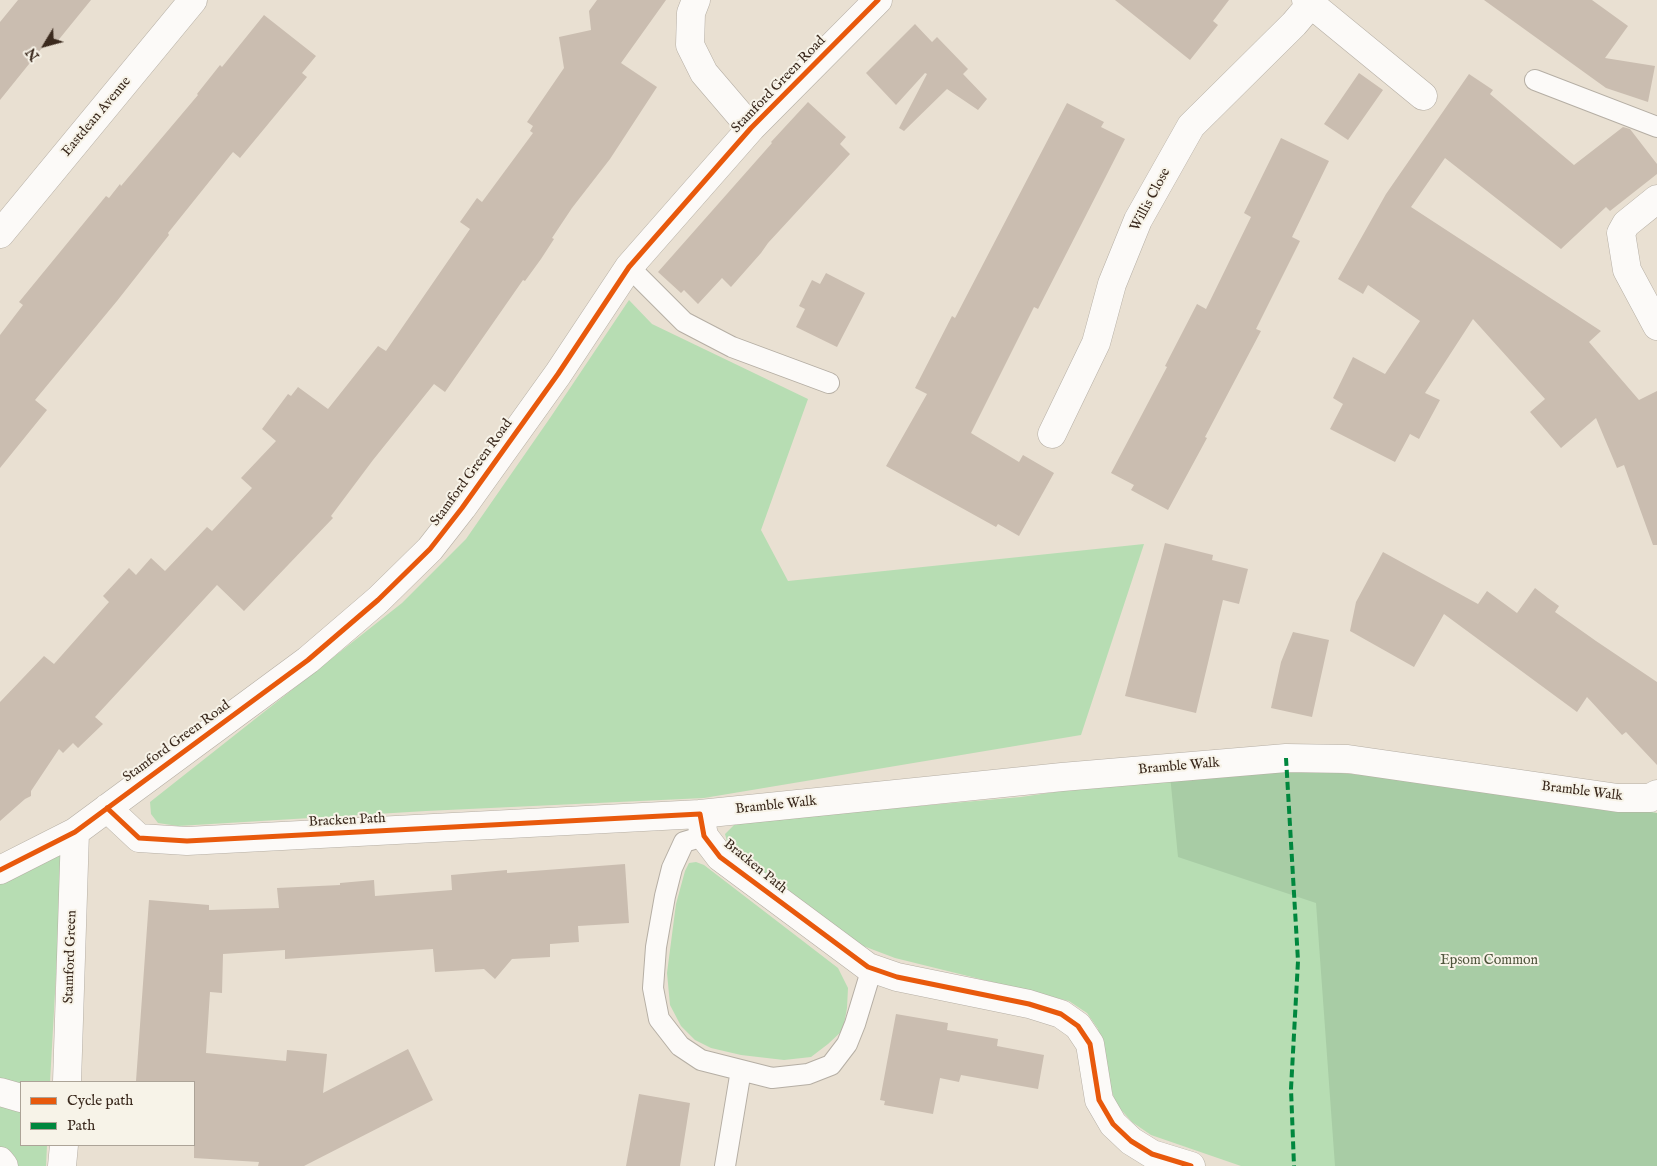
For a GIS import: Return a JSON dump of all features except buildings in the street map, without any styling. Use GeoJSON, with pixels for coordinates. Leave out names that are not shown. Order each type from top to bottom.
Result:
{"type":"FeatureCollection","features":[{"type":"Feature","properties":{"kind":"street","name":"Eastdean Avenue"},"geometry":{"type":"LineString","coordinates":[[0,234],[193,0]]}},
{"type":"Feature","properties":{"kind":"street"},"geometry":{"type":"LineString","coordinates":[[696,0],[691,13],[690,45],[704,73],[751,128]]}},
{"type":"Feature","properties":{"kind":"street","name":"Stamford Green Road"},"geometry":{"type":"LineString","coordinates":[[0,870],[75,832],[308,660],[378,600],[430,549],[462,508],[558,374],[629,267],[751,128],[878,0]]}},
{"type":"Feature","properties":{"kind":"street","name":"Willis Close"},"geometry":{"type":"LineString","coordinates":[[1052,434],[1096,343],[1112,284],[1138,220],[1191,126],[1288,31],[1308,2],[1423,96]]}},
{"type":"Feature","properties":{"kind":"street"},"geometry":{"type":"LineString","coordinates":[[1657,198],[1626,224],[1621,233],[1627,270],[1657,326]]}},
{"type":"Feature","properties":{"kind":"street","name":"Bramble Walk"},"geometry":{"type":"LineString","coordinates":[[702,825],[1062,777],[1286,758],[1348,759],[1618,798],[1650,798],[1657,794]]}},
{"type":"Feature","properties":{"kind":"street","name":"Bracken Path"},"geometry":{"type":"LineString","coordinates":[[107,808],[139,838],[187,841],[702,825],[720,857],[872,968],[897,977],[1029,1004],[1061,1014],[1078,1026],[1090,1044],[1099,1100],[1113,1124],[1131,1141],[1152,1154],[1191,1166]]}},
{"type":"Feature","properties":{"kind":"street","name":"Stamford Green"},"geometry":{"type":"LineString","coordinates":[[67,1081],[75,832]]}},
{"type":"Feature","properties":{"kind":"street"},"geometry":{"type":"LineString","coordinates":[[0,1092],[20,1098]]}},
{"type":"Feature","properties":{"kind":"street"},"geometry":{"type":"LineString","coordinates":[[62,1166],[64,1146]]}},
{"type":"Feature","properties":{"kind":"street"},"geometry":{"type":"LineString","coordinates":[[0,1161],[4,1166]]}},
{"type":"Feature","properties":{"kind":"lane"},"geometry":{"type":"LineString","coordinates":[[1535,80],[1657,127]]}},
{"type":"Feature","properties":{"kind":"lane"},"geometry":{"type":"LineString","coordinates":[[629,267],[684,322],[732,347],[829,383]]}},
{"type":"Feature","properties":{"kind":"lane"},"geometry":{"type":"LineString","coordinates":[[702,825],[684,842],[672,868],[656,947],[653,988],[659,1019],[680,1046],[701,1060],[772,1078],[808,1074],[832,1065],[847,1044],[856,1024],[872,968]]}},
{"type":"Feature","properties":{"kind":"lane"},"geometry":{"type":"LineString","coordinates":[[725,1166],[741,1070]]}},
{"type":"Feature","properties":{"kind":"green space"},"geometry":{"type":"Polygon","coordinates":[[[629,300],[652,324],[808,399],[761,530],[788,581],[1144,544],[1081,735],[704,798],[426,811],[178,826],[158,823],[151,814],[150,802],[402,603],[466,539],[629,300]]]}},
{"type":"Feature","properties":{"kind":"green space","name":"Epsom Common"},"geometry":{"type":"Polygon","coordinates":[[[1298,769],[1438,782],[1657,813],[1657,1166],[1335,1166],[1316,903],[1178,857],[1170,775],[1298,769]]]}},
{"type":"Feature","properties":{"kind":"green space"},"geometry":{"type":"Polygon","coordinates":[[[1170,775],[1438,782],[1657,813],[1657,1166],[1241,1166],[1151,1135],[1132,1122],[1116,1104],[1109,1082],[1098,1029],[1087,1013],[1069,1001],[895,958],[858,944],[729,849],[725,834],[734,825],[749,821],[1021,797],[1170,775]]]}},
{"type":"Feature","properties":{"kind":"green space"},"geometry":{"type":"Polygon","coordinates":[[[63,850],[50,1081],[20,1081],[20,1146],[47,1146],[46,1166],[0,1166],[0,882],[63,850]]]}},
{"type":"Feature","properties":{"kind":"green space"},"geometry":{"type":"Polygon","coordinates":[[[696,862],[704,865],[838,968],[848,988],[843,1030],[811,1057],[784,1060],[741,1055],[711,1048],[695,1040],[681,1026],[670,1005],[667,973],[676,904],[685,871],[689,863],[696,862]]]}},
{"type":"Feature","properties":{"kind":"marked path"},"geometry":{"type":"LineString","coordinates":[[1286,758],[1298,961],[1291,1089],[1294,1166]]}},
{"type":"Feature","properties":{"kind":"cycle path"},"geometry":{"type":"LineString","coordinates":[[0,870],[75,832],[308,660],[378,600],[430,549],[462,508],[558,374],[629,267],[751,128],[878,0]]}},
{"type":"Feature","properties":{"kind":"cycle path"},"geometry":{"type":"LineString","coordinates":[[107,808],[139,838],[187,841],[700,814],[704,836],[720,857],[868,967],[897,977],[1029,1004],[1061,1014],[1078,1026],[1090,1044],[1099,1100],[1113,1124],[1131,1141],[1152,1154],[1191,1166]]}}]}
